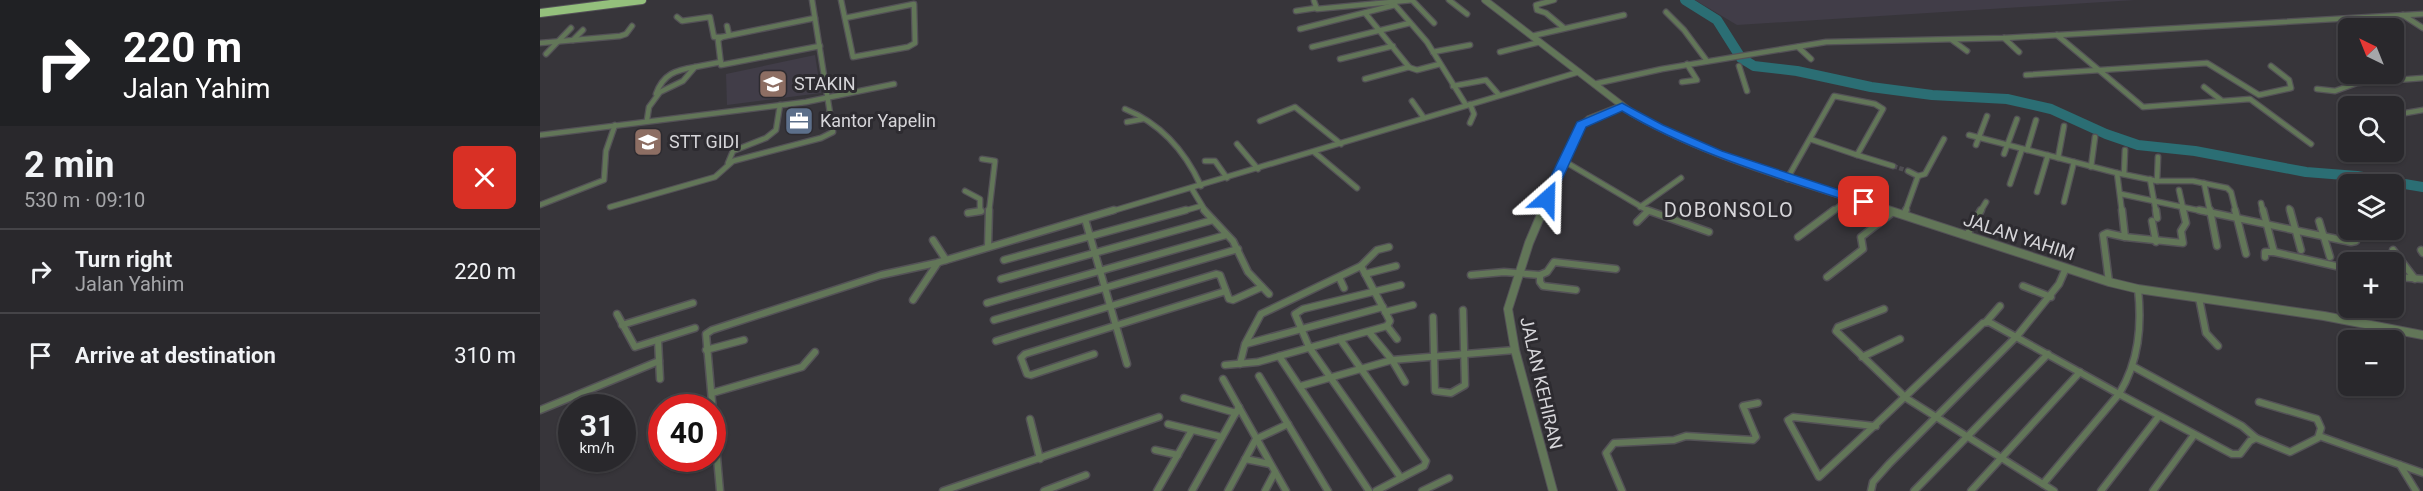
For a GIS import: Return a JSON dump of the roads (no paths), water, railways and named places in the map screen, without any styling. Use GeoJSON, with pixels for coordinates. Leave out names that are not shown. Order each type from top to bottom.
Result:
{"type":"FeatureCollection","features":[{"type":"Feature","properties":{"kind":"highway"},"geometry":{"type":"LineString","coordinates":[[540,12],[624,0]]}},
{"type":"Feature","properties":{"kind":"highway"},"geometry":{"type":"LineString","coordinates":[[540,12],[642,0]]}},
{"type":"Feature","properties":{"kind":"street"},"geometry":{"type":"LineString","coordinates":[[728,163],[831,134],[828,98],[812,0]]}},
{"type":"Feature","properties":{"kind":"street"},"geometry":{"type":"LineString","coordinates":[[841,0],[853,57],[911,46],[915,42],[915,5],[894,7],[845,18]]}},
{"type":"Feature","properties":{"kind":"street"},"geometry":{"type":"LineString","coordinates":[[892,0],[894,7]]}},
{"type":"Feature","properties":{"kind":"street"},"geometry":{"type":"LineString","coordinates":[[1300,29],[1413,0],[1434,23]]}},
{"type":"Feature","properties":{"kind":"street"},"geometry":{"type":"LineString","coordinates":[[1449,0],[1467,14]]}},
{"type":"Feature","properties":{"kind":"street","name":"JALAN YAHIM"},"geometry":{"type":"LineString","coordinates":[[1485,0],[1622,106],[1650,124],[1787,178],[2109,282],[2138,289],[2317,315],[2423,335]]}},
{"type":"Feature","properties":{"kind":"street"},"geometry":{"type":"LineString","coordinates":[[1554,0],[1536,5],[1537,10],[1564,28]]}},
{"type":"Feature","properties":{"kind":"street"},"geometry":{"type":"LineString","coordinates":[[1314,1],[1316,8]]}},
{"type":"Feature","properties":{"kind":"street"},"geometry":{"type":"LineString","coordinates":[[1296,11],[1365,2],[1402,3]]}},
{"type":"Feature","properties":{"kind":"street"},"geometry":{"type":"LineString","coordinates":[[1395,5],[1433,52],[1453,86],[1468,104],[1474,114],[1470,123]]}},
{"type":"Feature","properties":{"kind":"street"},"geometry":{"type":"LineString","coordinates":[[1666,12],[1684,30],[1707,61]]}},
{"type":"Feature","properties":{"kind":"street"},"geometry":{"type":"LineString","coordinates":[[1365,13],[1408,67]]}},
{"type":"Feature","properties":{"kind":"street"},"geometry":{"type":"LineString","coordinates":[[2402,14],[2423,28]]}},
{"type":"Feature","properties":{"kind":"street"},"geometry":{"type":"LineString","coordinates":[[1594,84],[1686,64],[1826,42],[2004,38],[2423,14]]}},
{"type":"Feature","properties":{"kind":"street"},"geometry":{"type":"LineString","coordinates":[[1532,36],[1624,15]]}},
{"type":"Feature","properties":{"kind":"street"},"geometry":{"type":"LineString","coordinates":[[677,17],[682,21],[710,17],[714,38],[815,18]]}},
{"type":"Feature","properties":{"kind":"street"},"geometry":{"type":"LineString","coordinates":[[1312,47],[1410,23]]}},
{"type":"Feature","properties":{"kind":"street"},"geometry":{"type":"LineString","coordinates":[[540,43],[624,35],[632,26]]}},
{"type":"Feature","properties":{"kind":"street"},"geometry":{"type":"LineString","coordinates":[[727,26],[729,35]]}},
{"type":"Feature","properties":{"kind":"street"},"geometry":{"type":"LineString","coordinates":[[546,54],[572,28]]}},
{"type":"Feature","properties":{"kind":"street"},"geometry":{"type":"LineString","coordinates":[[573,40],[583,30]]}},
{"type":"Feature","properties":{"kind":"street"},"geometry":{"type":"LineString","coordinates":[[2056,35],[2145,107],[2245,98],[2253,100],[2287,129],[2311,144]]}},
{"type":"Feature","properties":{"kind":"street"},"geometry":{"type":"LineString","coordinates":[[722,37],[718,40],[721,65],[820,46]]}},
{"type":"Feature","properties":{"kind":"street"},"geometry":{"type":"LineString","coordinates":[[2004,38],[2019,52]]}},
{"type":"Feature","properties":{"kind":"street"},"geometry":{"type":"LineString","coordinates":[[1952,40],[1967,51]]}},
{"type":"Feature","properties":{"kind":"street"},"geometry":{"type":"LineString","coordinates":[[1500,52],[1540,42]]}},
{"type":"Feature","properties":{"kind":"street"},"geometry":{"type":"LineString","coordinates":[[1433,52],[1470,45]]}},
{"type":"Feature","properties":{"kind":"street"},"geometry":{"type":"LineString","coordinates":[[1340,59],[1393,46]]}},
{"type":"Feature","properties":{"kind":"street"},"geometry":{"type":"LineString","coordinates":[[1797,47],[1811,59]]}},
{"type":"Feature","properties":{"kind":"street"},"geometry":{"type":"LineString","coordinates":[[647,120],[647,109],[659,85],[674,71],[721,62]]}},
{"type":"Feature","properties":{"kind":"street"},"geometry":{"type":"LineString","coordinates":[[2026,75],[2207,63],[2259,95],[2291,88],[2289,80],[2271,66]]}},
{"type":"Feature","properties":{"kind":"street"},"geometry":{"type":"LineString","coordinates":[[1365,79],[1408,67],[1417,70],[1440,64]]}},
{"type":"Feature","properties":{"kind":"street"},"geometry":{"type":"LineString","coordinates":[[1682,82],[1697,80],[1686,64]]}},
{"type":"Feature","properties":{"kind":"street"},"geometry":{"type":"LineString","coordinates":[[1739,66],[1747,91]]}},
{"type":"Feature","properties":{"kind":"street"},"geometry":{"type":"LineString","coordinates":[[656,94],[685,79],[695,67]]}},
{"type":"Feature","properties":{"kind":"street"},"geometry":{"type":"LineString","coordinates":[[720,491],[705,336],[712,330],[881,275],[932,264],[944,257],[988,244],[1192,189],[1200,184],[1226,176],[1314,152],[1579,72]]}},
{"type":"Feature","properties":{"kind":"street"},"geometry":{"type":"LineString","coordinates":[[2317,89],[2335,91],[2357,83],[2423,78]]}},
{"type":"Feature","properties":{"kind":"street"},"geometry":{"type":"LineString","coordinates":[[1453,86],[1486,80],[1499,95]]}},
{"type":"Feature","properties":{"kind":"street"},"geometry":{"type":"LineString","coordinates":[[540,135],[780,105],[828,98],[894,84]]}},
{"type":"Feature","properties":{"kind":"street"},"geometry":{"type":"LineString","coordinates":[[2204,87],[2221,100]]}},
{"type":"Feature","properties":{"kind":"street"},"geometry":{"type":"LineString","coordinates":[[1787,178],[1834,96],[1879,106],[1882,110],[1857,155]]}},
{"type":"Feature","properties":{"kind":"street"},"geometry":{"type":"LineString","coordinates":[[1412,101],[1424,118]]}},
{"type":"Feature","properties":{"kind":"street"},"geometry":{"type":"LineString","coordinates":[[610,207],[715,177],[723,172],[733,151],[766,138],[776,130],[780,105]]}},
{"type":"Feature","properties":{"kind":"street","name":"JALAN KEHIRAN"},"geometry":{"type":"LineString","coordinates":[[1553,491],[1515,351],[1509,309],[1518,273],[1542,209],[1581,125],[1622,106]]}},
{"type":"Feature","properties":{"kind":"street"},"geometry":{"type":"LineString","coordinates":[[1260,121],[1296,107],[1337,145]]}},
{"type":"Feature","properties":{"kind":"street"},"geometry":{"type":"LineString","coordinates":[[1125,109],[1180,145],[1192,164],[1200,184]]}},
{"type":"Feature","properties":{"kind":"street"},"geometry":{"type":"LineString","coordinates":[[2404,113],[2423,110]]}},
{"type":"Feature","properties":{"kind":"street"},"geometry":{"type":"LineString","coordinates":[[1976,145],[1987,116]]}},
{"type":"Feature","properties":{"kind":"street"},"geometry":{"type":"LineString","coordinates":[[1126,122],[1143,119]]}},
{"type":"Feature","properties":{"kind":"street"},"geometry":{"type":"LineString","coordinates":[[2004,154],[2017,119]]}},
{"type":"Feature","properties":{"kind":"street"},"geometry":{"type":"LineString","coordinates":[[2010,184],[2036,120]]}},
{"type":"Feature","properties":{"kind":"street"},"geometry":{"type":"LineString","coordinates":[[540,205],[598,184],[605,177],[606,151],[611,125]]}},
{"type":"Feature","properties":{"kind":"street"},"geometry":{"type":"LineString","coordinates":[[2058,158],[2064,126]]}},
{"type":"Feature","properties":{"kind":"street"},"geometry":{"type":"LineString","coordinates":[[1969,135],[2117,173],[2157,181],[2204,183],[2230,189],[2246,254]]}},
{"type":"Feature","properties":{"kind":"street"},"geometry":{"type":"LineString","coordinates":[[2091,167],[2095,137]]}},
{"type":"Feature","properties":{"kind":"street"},"geometry":{"type":"LineString","coordinates":[[1810,139],[1893,166]]}},
{"type":"Feature","properties":{"kind":"street"},"geometry":{"type":"LineString","coordinates":[[1908,171],[1918,176],[1925,174],[1944,139]]}},
{"type":"Feature","properties":{"kind":"street"},"geometry":{"type":"LineString","coordinates":[[1236,144],[1257,167]]}},
{"type":"Feature","properties":{"kind":"street"},"geometry":{"type":"LineString","coordinates":[[2124,174],[2125,150]]}},
{"type":"Feature","properties":{"kind":"street"},"geometry":{"type":"LineString","coordinates":[[1314,152],[1357,188]]}},
{"type":"Feature","properties":{"kind":"street"},"geometry":{"type":"LineString","coordinates":[[2037,192],[2048,155]]}},
{"type":"Feature","properties":{"kind":"street"},"geometry":{"type":"LineString","coordinates":[[2157,181],[2158,157]]}},
{"type":"Feature","properties":{"kind":"street"},"geometry":{"type":"LineString","coordinates":[[982,159],[995,161],[989,210],[988,244]]}},
{"type":"Feature","properties":{"kind":"street"},"geometry":{"type":"LineString","coordinates":[[1564,160],[1648,211],[1709,232]]}},
{"type":"Feature","properties":{"kind":"street"},"geometry":{"type":"LineString","coordinates":[[1206,161],[1215,161],[1226,176]]}},
{"type":"Feature","properties":{"kind":"street"},"geometry":{"type":"LineString","coordinates":[[2064,202],[2074,162]]}},
{"type":"Feature","properties":{"kind":"street"},"geometry":{"type":"LineString","coordinates":[[2117,173],[2125,237]]}},
{"type":"Feature","properties":{"kind":"street"},"geometry":{"type":"LineString","coordinates":[[1904,215],[1918,176]]}},
{"type":"Feature","properties":{"kind":"street"},"geometry":{"type":"LineString","coordinates":[[1640,207],[1682,178]]}},
{"type":"Feature","properties":{"kind":"street"},"geometry":{"type":"LineString","coordinates":[[2150,179],[2155,201],[2156,242]]}},
{"type":"Feature","properties":{"kind":"street"},"geometry":{"type":"LineString","coordinates":[[2204,183],[2217,246]]}},
{"type":"Feature","properties":{"kind":"street"},"geometry":{"type":"LineString","coordinates":[[1192,189],[1201,206],[1238,249],[1244,267],[1269,294]]}},
{"type":"Feature","properties":{"kind":"street"},"geometry":{"type":"LineString","coordinates":[[2109,282],[2103,235],[2107,233],[2156,242],[2181,244],[2183,242],[2181,231],[2186,225],[2179,190]]}},
{"type":"Feature","properties":{"kind":"street"},"geometry":{"type":"LineString","coordinates":[[965,191],[980,199],[980,211]]}},
{"type":"Feature","properties":{"kind":"street"},"geometry":{"type":"LineString","coordinates":[[2121,194],[2351,243],[2356,240]]}},
{"type":"Feature","properties":{"kind":"street"},"geometry":{"type":"LineString","coordinates":[[1798,237],[1850,198]]}},
{"type":"Feature","properties":{"kind":"street"},"geometry":{"type":"LineString","coordinates":[[1967,235],[1986,202]]}},
{"type":"Feature","properties":{"kind":"street"},"geometry":{"type":"LineString","coordinates":[[2261,203],[2274,252]]}},
{"type":"Feature","properties":{"kind":"street"},"geometry":{"type":"LineString","coordinates":[[1004,260],[1201,206]]}},
{"type":"Feature","properties":{"kind":"street"},"geometry":{"type":"LineString","coordinates":[[2289,208],[2301,250]]}},
{"type":"Feature","properties":{"kind":"street"},"geometry":{"type":"LineString","coordinates":[[968,213],[989,210]]}},
{"type":"Feature","properties":{"kind":"street"},"geometry":{"type":"LineString","coordinates":[[1637,222],[1648,211]]}},
{"type":"Feature","properties":{"kind":"street"},"geometry":{"type":"LineString","coordinates":[[1827,277],[1863,249],[1861,237],[1893,212]]}},
{"type":"Feature","properties":{"kind":"street"},"geometry":{"type":"LineString","coordinates":[[1085,219],[1127,364]]}},
{"type":"Feature","properties":{"kind":"street"},"geometry":{"type":"LineString","coordinates":[[1001,279],[1212,220]]}},
{"type":"Feature","properties":{"kind":"street"},"geometry":{"type":"LineString","coordinates":[[2319,221],[2330,256]]}},
{"type":"Feature","properties":{"kind":"street"},"geometry":{"type":"LineString","coordinates":[[987,303],[1226,234]]}},
{"type":"Feature","properties":{"kind":"street"},"geometry":{"type":"LineString","coordinates":[[933,240],[944,257]]}},
{"type":"Feature","properties":{"kind":"street"},"geometry":{"type":"LineString","coordinates":[[1240,364],[1245,344],[1261,315],[1361,266],[1377,250],[1389,247]]}},
{"type":"Feature","properties":{"kind":"street"},"geometry":{"type":"LineString","coordinates":[[994,320],[1238,249]]}},
{"type":"Feature","properties":{"kind":"street"},"geometry":{"type":"LineString","coordinates":[[2393,250],[2415,279]]}},
{"type":"Feature","properties":{"kind":"street"},"geometry":{"type":"LineString","coordinates":[[2265,258],[2265,252],[2274,252],[2338,266]]}},
{"type":"Feature","properties":{"kind":"street"},"geometry":{"type":"LineString","coordinates":[[1471,275],[1518,273],[1540,275],[1547,272],[1554,262],[1616,269]]}},
{"type":"Feature","properties":{"kind":"street"},"geometry":{"type":"LineString","coordinates":[[913,300],[932,264]]}},
{"type":"Feature","properties":{"kind":"street"},"geometry":{"type":"LineString","coordinates":[[1225,365],[1279,356],[1387,326],[1391,323],[1361,266]]}},
{"type":"Feature","properties":{"kind":"street"},"geometry":{"type":"LineString","coordinates":[[1365,273],[1396,266]]}},
{"type":"Feature","properties":{"kind":"street"},"geometry":{"type":"LineString","coordinates":[[1871,491],[1873,482],[1879,475],[2017,336],[2051,297],[2063,280],[2066,268]]}},
{"type":"Feature","properties":{"kind":"street"},"geometry":{"type":"LineString","coordinates":[[996,341],[1216,273],[1220,275],[1229,298],[1233,300],[1262,287]]}},
{"type":"Feature","properties":{"kind":"street"},"geometry":{"type":"LineString","coordinates":[[1540,275],[1543,286],[1576,290]]}},
{"type":"Feature","properties":{"kind":"street"},"geometry":{"type":"LineString","coordinates":[[1339,277],[1344,288]]}},
{"type":"Feature","properties":{"kind":"street"},"geometry":{"type":"LineString","coordinates":[[2404,278],[2423,279]]}},
{"type":"Feature","properties":{"kind":"street"},"geometry":{"type":"LineString","coordinates":[[1401,285],[1297,311],[1296,314],[1309,347],[1401,478]]}},
{"type":"Feature","properties":{"kind":"street"},"geometry":{"type":"LineString","coordinates":[[2023,286],[2051,297]]}},
{"type":"Feature","properties":{"kind":"street"},"geometry":{"type":"LineString","coordinates":[[2043,484],[2119,394],[2134,367],[2139,319],[2138,289]]}},
{"type":"Feature","properties":{"kind":"street"},"geometry":{"type":"LineString","coordinates":[[1094,354],[1029,375],[1021,358],[1025,354],[1226,291]]}},
{"type":"Feature","properties":{"kind":"street"},"geometry":{"type":"LineString","coordinates":[[2199,298],[2206,333],[2218,346]]}},
{"type":"Feature","properties":{"kind":"street"},"geometry":{"type":"LineString","coordinates":[[622,325],[693,303]]}},
{"type":"Feature","properties":{"kind":"street"},"geometry":{"type":"LineString","coordinates":[[1245,344],[1413,305]]}},
{"type":"Feature","properties":{"kind":"street"},"geometry":{"type":"LineString","coordinates":[[1876,426],[1793,417],[1788,420],[1819,477],[1876,426],[1906,398],[2000,306]]}},
{"type":"Feature","properties":{"kind":"street"},"geometry":{"type":"LineString","coordinates":[[1884,309],[1836,329],[1906,398],[2054,491]]}},
{"type":"Feature","properties":{"kind":"street"},"geometry":{"type":"LineString","coordinates":[[1433,317],[1435,391],[1447,394],[1465,385],[1463,310]]}},
{"type":"Feature","properties":{"kind":"street"},"geometry":{"type":"LineString","coordinates":[[617,314],[635,347],[695,328]]}},
{"type":"Feature","properties":{"kind":"street"},"geometry":{"type":"LineString","coordinates":[[1986,322],[2017,336],[2158,416],[2235,455],[2240,454],[2250,441],[2256,438]]}},
{"type":"Feature","properties":{"kind":"street"},"geometry":{"type":"LineString","coordinates":[[1387,326],[1397,339]]}},
{"type":"Feature","properties":{"kind":"street"},"geometry":{"type":"LineString","coordinates":[[1369,332],[1392,360],[1405,382]]}},
{"type":"Feature","properties":{"kind":"street"},"geometry":{"type":"LineString","coordinates":[[1340,339],[1426,461],[1424,466],[1376,491]]}},
{"type":"Feature","properties":{"kind":"street"},"geometry":{"type":"LineString","coordinates":[[1862,357],[1900,339]]}},
{"type":"Feature","properties":{"kind":"street"},"geometry":{"type":"LineString","coordinates":[[658,340],[660,379]]}},
{"type":"Feature","properties":{"kind":"street"},"geometry":{"type":"LineString","coordinates":[[706,350],[744,340]]}},
{"type":"Feature","properties":{"kind":"street"},"geometry":{"type":"LineString","coordinates":[[1301,386],[1392,360],[1515,351]]}},
{"type":"Feature","properties":{"kind":"street"},"geometry":{"type":"LineString","coordinates":[[712,393],[802,367],[815,352]]}},
{"type":"Feature","properties":{"kind":"street"},"geometry":{"type":"LineString","coordinates":[[1914,491],[2048,354]]}},
{"type":"Feature","properties":{"kind":"street"},"geometry":{"type":"LineString","coordinates":[[1279,356],[1369,491]]}},
{"type":"Feature","properties":{"kind":"street"},"geometry":{"type":"LineString","coordinates":[[540,410],[659,361]]}},
{"type":"Feature","properties":{"kind":"street"},"geometry":{"type":"LineString","coordinates":[[2134,367],[2242,426],[2256,438],[2283,451],[2290,452],[2319,436],[2321,428],[2317,419],[2259,402]]}},
{"type":"Feature","properties":{"kind":"street"},"geometry":{"type":"LineString","coordinates":[[1971,491],[2080,372]]}},
{"type":"Feature","properties":{"kind":"street"},"geometry":{"type":"LineString","coordinates":[[1259,376],[1328,491]]}},
{"type":"Feature","properties":{"kind":"street"},"geometry":{"type":"LineString","coordinates":[[1223,379],[1237,410],[1286,491]]}},
{"type":"Feature","properties":{"kind":"street"},"geometry":{"type":"LineString","coordinates":[[1184,398],[1237,410]]}},
{"type":"Feature","properties":{"kind":"street"},"geometry":{"type":"LineString","coordinates":[[1622,491],[1606,453],[1614,443],[1674,440],[1686,436],[1753,440],[1756,437],[1742,407],[1758,403]]}},
{"type":"Feature","properties":{"kind":"street"},"geometry":{"type":"LineString","coordinates":[[1192,491],[1237,410]]}},
{"type":"Feature","properties":{"kind":"street"},"geometry":{"type":"LineString","coordinates":[[2102,491],[2158,416]]}},
{"type":"Feature","properties":{"kind":"street"},"geometry":{"type":"LineString","coordinates":[[943,491],[1159,417]]}},
{"type":"Feature","properties":{"kind":"street"},"geometry":{"type":"LineString","coordinates":[[1030,419],[1040,459]]}},
{"type":"Feature","properties":{"kind":"street"},"geometry":{"type":"LineString","coordinates":[[1168,424],[1222,437]]}},
{"type":"Feature","properties":{"kind":"street"},"geometry":{"type":"LineString","coordinates":[[1228,491],[1256,439],[1288,424]]}},
{"type":"Feature","properties":{"kind":"street"},"geometry":{"type":"LineString","coordinates":[[1157,491],[1192,430]]}},
{"type":"Feature","properties":{"kind":"street"},"geometry":{"type":"LineString","coordinates":[[2153,491],[2194,435]]}},
{"type":"Feature","properties":{"kind":"street"},"geometry":{"type":"LineString","coordinates":[[2319,436],[2423,473]]}},
{"type":"Feature","properties":{"kind":"street"},"geometry":{"type":"LineString","coordinates":[[1155,450],[1178,455]]}},
{"type":"Feature","properties":{"kind":"street"},"geometry":{"type":"LineString","coordinates":[[1245,459],[1270,464]]}},
{"type":"Feature","properties":{"kind":"street"},"geometry":{"type":"LineString","coordinates":[[2400,465],[2416,491]]}},
{"type":"Feature","properties":{"kind":"street"},"geometry":{"type":"LineString","coordinates":[[1265,491],[1275,472]]}},
{"type":"Feature","properties":{"kind":"street"},"geometry":{"type":"LineString","coordinates":[[1044,491],[1086,475]]}},
{"type":"Feature","properties":{"kind":"street"},"geometry":{"type":"LineString","coordinates":[[1422,491],[1449,478]]}},
{"type":"Feature","properties":{"kind":"waterway"},"geometry":{"type":"LineString","coordinates":[[1685,0],[1717,20],[1741,58],[1754,66],[1797,71],[1871,87],[1932,95],[2007,99],[2051,109],[2106,134],[2138,145],[2195,151],[2306,172],[2357,176],[2423,187]]}},
{"type":"Feature","properties":{"kind":"tunnel"},"geometry":{"type":"LineString","coordinates":[[1893,166],[1908,171]]}},
{"type":"Feature","properties":{"kind":"place","name":"STAKIN"},"geometry":{"type":"Point","coordinates":[773,84]}},
{"type":"Feature","properties":{"kind":"place","name":"Kantor Yapelin"},"geometry":{"type":"Point","coordinates":[799,121]}},
{"type":"Feature","properties":{"kind":"place","name":"STT GIDI"},"geometry":{"type":"Point","coordinates":[648,142]}},
{"type":"Feature","properties":{"kind":"district","name":"DOBONSOLO"},"geometry":{"type":"Point","coordinates":[1729,210]}}]}
